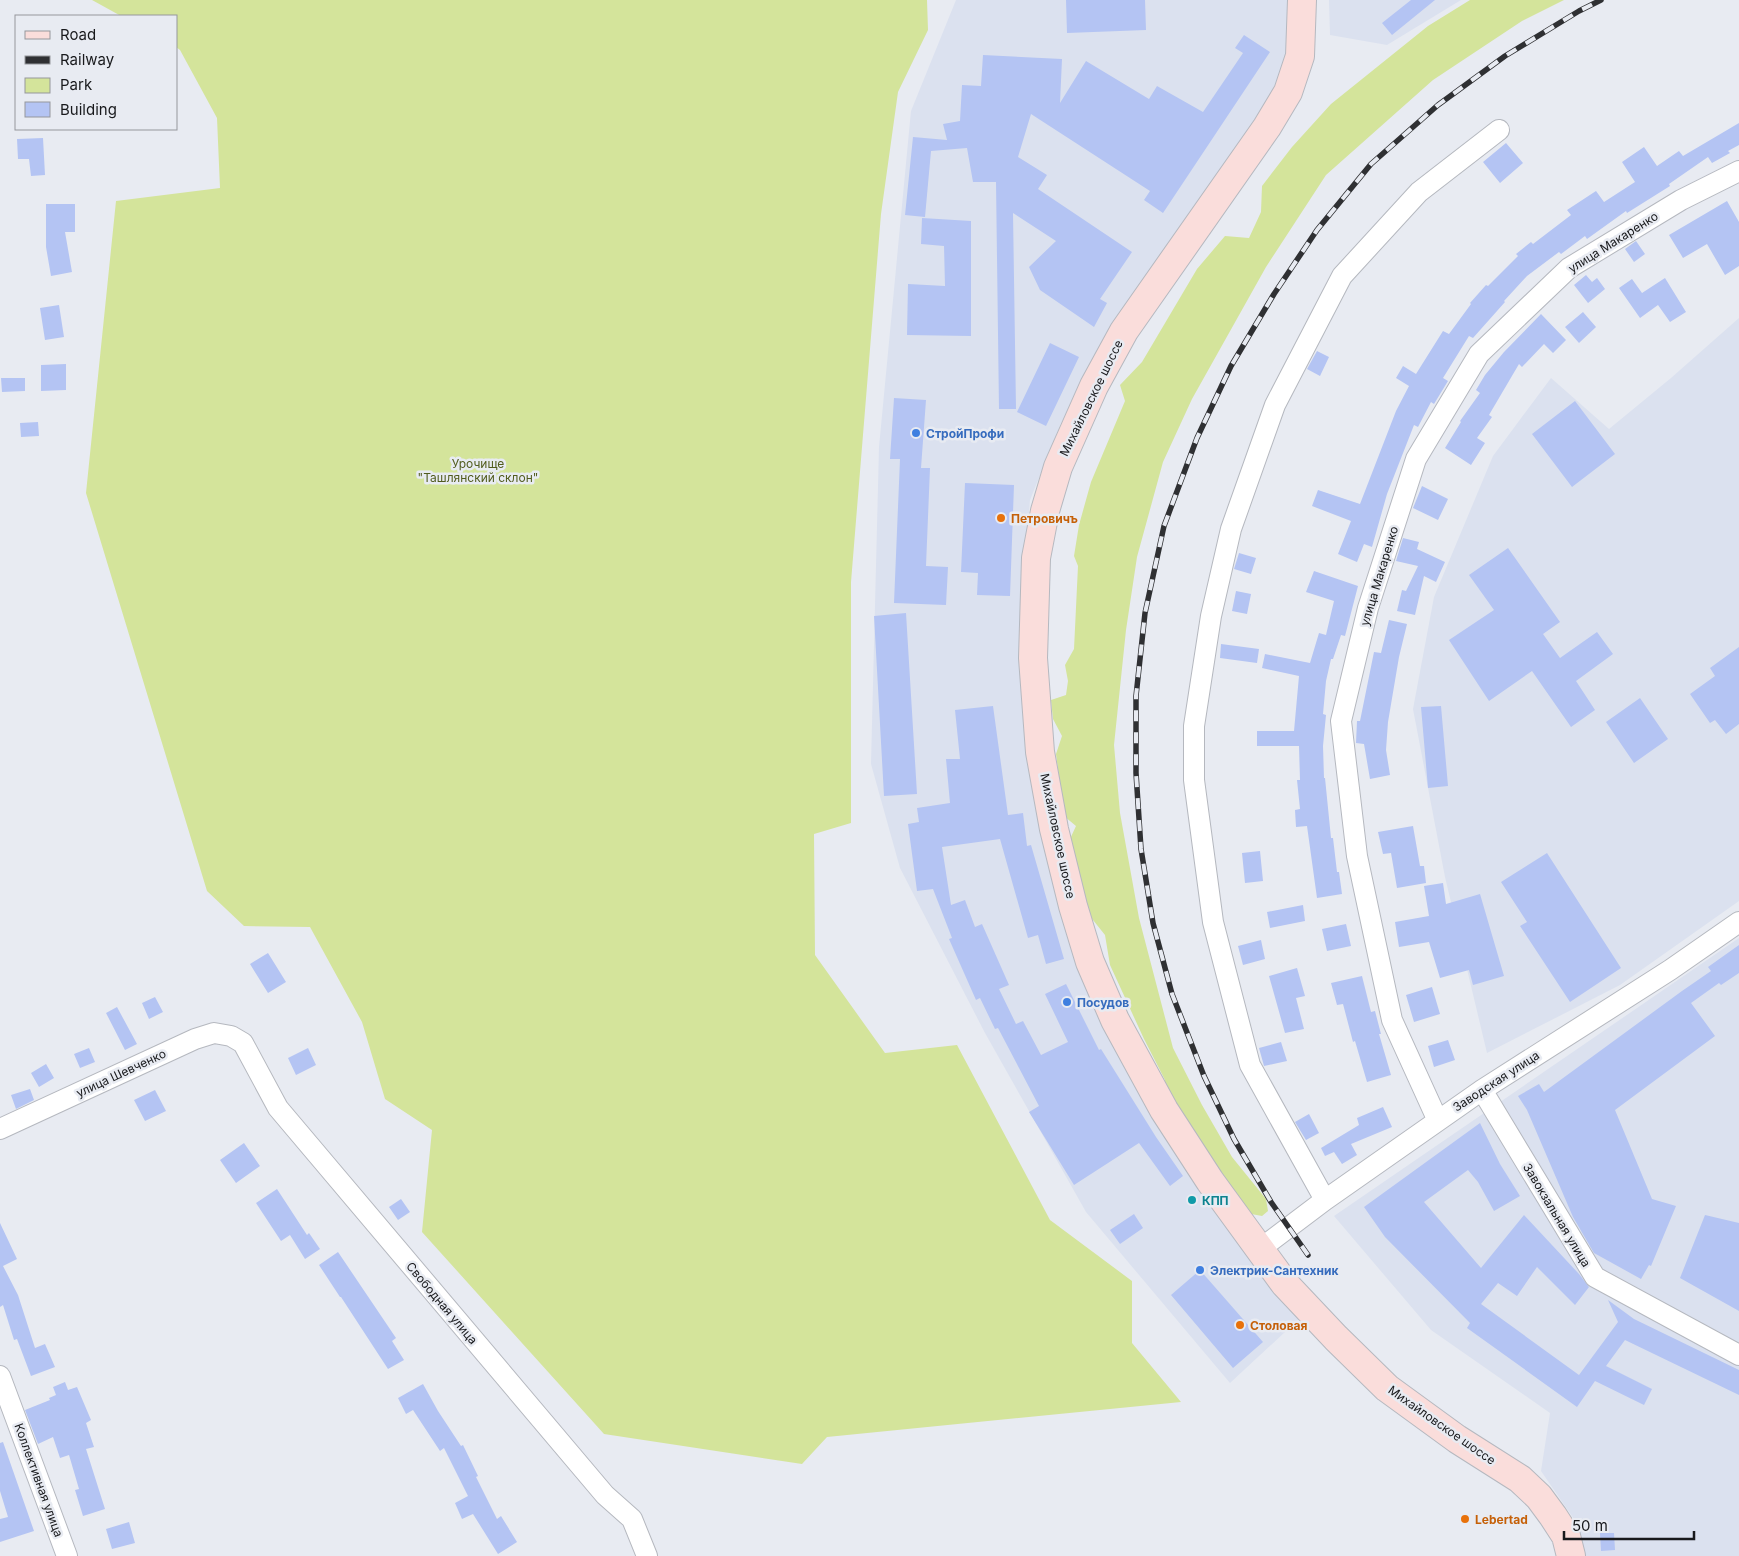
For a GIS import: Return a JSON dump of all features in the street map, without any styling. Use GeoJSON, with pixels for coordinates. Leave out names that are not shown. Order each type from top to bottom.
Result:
{"type":"FeatureCollection","features":[{"type":"Feature","properties":{"kind":"main road","name":"Михайловское шоссе"},"geometry":{"type":"LineString","coordinates":[[1302,0],[1300,56],[1288,92],[1266,127],[1124,331],[1094,386],[1058,467],[1036,558],[1033,658],[1040,752],[1054,829],[1073,906],[1090,962],[1115,1020],[1164,1110],[1210,1181],[1285,1284],[1336,1338],[1387,1388],[1457,1439],[1520,1479],[1539,1497],[1553,1516],[1566,1536],[1571,1556]]}},
{"type":"Feature","properties":{"kind":"street"},"geometry":{"type":"LineString","coordinates":[[1326,1200],[1250,1066],[1213,922],[1194,780],[1194,726],[1211,616],[1231,529],[1275,405],[1342,276],[1419,192],[1499,130]]}},
{"type":"Feature","properties":{"kind":"street","name":"улица Макаренко"},"geometry":{"type":"LineString","coordinates":[[1438,1121],[1392,1020],[1357,856],[1341,722],[1371,598],[1416,459],[1479,354],[1569,268],[1681,200],[1739,171]]}},
{"type":"Feature","properties":{"kind":"street","name":"Заводская улица"},"geometry":{"type":"LineString","coordinates":[[1260,1250],[1326,1200],[1482,1090],[1670,970],[1739,922]]}},
{"type":"Feature","properties":{"kind":"street","name":"улица Шевченко"},"geometry":{"type":"LineString","coordinates":[[0,1129],[196,1039],[214,1033],[230,1036],[243,1043]]}},
{"type":"Feature","properties":{"kind":"street","name":"Свободная улица"},"geometry":{"type":"LineString","coordinates":[[243,1043],[278,1108],[605,1495],[632,1519],[648,1556]]}},
{"type":"Feature","properties":{"kind":"street","name":"Завокзальная улица"},"geometry":{"type":"LineString","coordinates":[[1482,1090],[1595,1277],[1739,1355]]}},
{"type":"Feature","properties":{"kind":"street","name":"Коллективная улица"},"geometry":{"type":"LineString","coordinates":[[0,1376],[67,1556]]}},
{"type":"Feature","properties":{"kind":"shaded area"},"geometry":{"type":"Polygon","coordinates":[[[956,0],[1295,0],[1286,76],[1112,332],[1061,423],[1030,500],[1021,612],[1075,957],[1229,1228],[1299,1319],[1230,1383],[1086,1212],[985,1033],[900,868],[871,764],[879,447],[911,111],[956,0]]]}},
{"type":"Feature","properties":{"kind":"shaded area"},"geometry":{"type":"Polygon","coordinates":[[[1329,0],[1461,0],[1387,45],[1330,35],[1329,0]]]}},
{"type":"Feature","properties":{"kind":"shaded area"},"geometry":{"type":"Polygon","coordinates":[[[1739,318],[1739,901],[1620,985],[1487,1053],[1445,877],[1413,709],[1434,597],[1493,456],[1551,378],[1609,429],[1739,318]]]}},
{"type":"Feature","properties":{"kind":"shaded area"},"geometry":{"type":"Polygon","coordinates":[[[1739,938],[1739,1556],[1583,1556],[1578,1525],[1541,1471],[1550,1413],[1431,1330],[1334,1216],[1739,938]]]}},
{"type":"Feature","properties":{"kind":"green space","name":"Урочище \"Ташлянский склон\""},"geometry":{"type":"Polygon","coordinates":[[[92,0],[927,0],[928,30],[898,92],[881,214],[851,582],[851,823],[814,834],[815,955],[885,1053],[957,1045],[1050,1220],[1132,1281],[1132,1343],[1181,1402],[827,1437],[802,1464],[604,1434],[422,1232],[432,1130],[385,1099],[362,1022],[310,927],[244,926],[207,891],[86,493],[116,201],[220,188],[217,118],[178,48],[178,15],[119,15],[92,0]]]}},
{"type":"Feature","properties":{"kind":"green space"},"geometry":{"type":"Polygon","coordinates":[[[1470,0],[1564,0],[1522,21],[1433,80],[1326,175],[1266,267],[1192,399],[1163,462],[1137,557],[1126,630],[1114,745],[1120,813],[1139,918],[1173,1048],[1202,1105],[1232,1157],[1266,1199],[1268,1211],[1262,1216],[1246,1213],[1164,1092],[1165,1080],[1110,965],[1105,935],[1089,915],[1070,839],[1076,826],[1064,816],[1056,754],[1062,736],[1053,719],[1051,700],[1066,695],[1068,681],[1065,665],[1074,649],[1078,566],[1074,556],[1079,525],[1091,482],[1125,401],[1120,385],[1142,362],[1197,269],[1225,236],[1249,238],[1261,212],[1262,186],[1292,147],[1331,104],[1428,26],[1470,0]]]}},
{"type":"Feature","properties":{"kind":"building"},"geometry":{"type":"Polygon","coordinates":[[[1066,0],[1145,0],[1146,30],[1067,33],[1066,0]]]}},
{"type":"Feature","properties":{"kind":"building"},"geometry":{"type":"Polygon","coordinates":[[[1411,0],[1435,0],[1392,35],[1382,23],[1411,0]]]}},
{"type":"Feature","properties":{"kind":"building"},"geometry":{"type":"Polygon","coordinates":[[[1244,35],[1270,52],[1163,213],[1144,200],[1150,191],[1031,114],[1018,157],[1047,175],[1038,189],[1132,252],[1100,299],[1107,303],[1094,327],[1040,290],[1029,267],[1056,241],[1013,213],[1016,409],[999,409],[996,182],[973,182],[967,148],[931,151],[925,217],[905,215],[913,137],[947,140],[943,124],[960,121],[962,85],[981,86],[983,55],[1062,59],[1060,103],[1086,61],[1149,99],[1157,86],[1203,112],[1243,53],[1235,48],[1244,35]]]}},
{"type":"Feature","properties":{"kind":"building"},"geometry":{"type":"Polygon","coordinates":[[[1739,123],[1739,145],[1728,151],[1730,153],[1712,163],[1708,157],[1669,184],[1670,186],[1627,213],[1626,211],[1587,239],[1585,236],[1561,254],[1559,252],[1527,276],[1473,338],[1469,336],[1443,378],[1448,381],[1434,404],[1431,402],[1418,427],[1414,425],[1387,494],[1372,547],[1364,544],[1357,562],[1338,554],[1351,521],[1312,506],[1318,490],[1360,504],[1396,411],[1409,386],[1396,378],[1403,366],[1416,374],[1443,331],[1449,334],[1470,303],[1486,285],[1488,286],[1518,256],[1516,254],[1531,242],[1533,244],[1571,215],[1567,210],[1596,191],[1604,202],[1635,182],[1622,162],[1644,147],[1657,166],[1679,151],[1683,156],[1739,123]]]}},
{"type":"Feature","properties":{"kind":"building"},"geometry":{"type":"Polygon","coordinates":[[[43,138],[45,175],[31,176],[29,159],[18,159],[17,139],[43,138]]]}},
{"type":"Feature","properties":{"kind":"building"},"geometry":{"type":"Polygon","coordinates":[[[1506,143],[1523,163],[1500,183],[1483,162],[1506,143]]]}},
{"type":"Feature","properties":{"kind":"building"},"geometry":{"type":"Polygon","coordinates":[[[1727,201],[1739,222],[1739,266],[1725,275],[1707,244],[1683,258],[1669,235],[1727,201]]]}},
{"type":"Feature","properties":{"kind":"building"},"geometry":{"type":"Polygon","coordinates":[[[46,204],[75,204],[75,232],[65,232],[72,272],[51,276],[46,247],[46,204]]]}},
{"type":"Feature","properties":{"kind":"building"},"geometry":{"type":"Polygon","coordinates":[[[922,218],[971,221],[971,336],[907,335],[908,284],[945,286],[944,246],[921,244],[922,218]]]}},
{"type":"Feature","properties":{"kind":"building"},"geometry":{"type":"Polygon","coordinates":[[[1636,241],[1645,254],[1634,262],[1625,249],[1636,241]]]}},
{"type":"Feature","properties":{"kind":"building"},"geometry":{"type":"Polygon","coordinates":[[[1586,275],[1592,282],[1597,278],[1605,289],[1588,303],[1574,285],[1586,275]]]}},
{"type":"Feature","properties":{"kind":"building"},"geometry":{"type":"Polygon","coordinates":[[[1665,278],[1686,312],[1670,322],[1658,305],[1640,318],[1619,288],[1632,279],[1642,293],[1665,278]]]}},
{"type":"Feature","properties":{"kind":"building"},"geometry":{"type":"Polygon","coordinates":[[[59,305],[64,337],[45,340],[40,308],[59,305]]]}},
{"type":"Feature","properties":{"kind":"building"},"geometry":{"type":"Polygon","coordinates":[[[1583,312],[1596,327],[1579,343],[1565,327],[1583,312]]]}},
{"type":"Feature","properties":{"kind":"building"},"geometry":{"type":"Polygon","coordinates":[[[1541,314],[1566,340],[1553,353],[1544,344],[1522,367],[1519,364],[1489,415],[1492,417],[1477,438],[1485,443],[1471,465],[1445,448],[1460,421],[1480,393],[1476,390],[1485,375],[1504,352],[1541,314]]]}},
{"type":"Feature","properties":{"kind":"building"},"geometry":{"type":"Polygon","coordinates":[[[1050,343],[1079,357],[1046,426],[1017,412],[1050,343]]]}},
{"type":"Feature","properties":{"kind":"building"},"geometry":{"type":"Polygon","coordinates":[[[1317,351],[1329,357],[1320,376],[1307,369],[1317,351]]]}},
{"type":"Feature","properties":{"kind":"building"},"geometry":{"type":"Polygon","coordinates":[[[66,364],[66,390],[41,391],[41,365],[66,364]]]}},
{"type":"Feature","properties":{"kind":"building"},"geometry":{"type":"Polygon","coordinates":[[[1,378],[25,378],[25,391],[2,392],[1,378]]]}},
{"type":"Feature","properties":{"kind":"building"},"geometry":{"type":"Polygon","coordinates":[[[894,398],[926,400],[921,468],[930,468],[926,566],[948,567],[946,605],[894,603],[900,459],[890,459],[894,398]]]}},
{"type":"Feature","properties":{"kind":"building"},"geometry":{"type":"Polygon","coordinates":[[[1575,401],[1615,454],[1572,487],[1532,434],[1575,401]]]}},
{"type":"Feature","properties":{"kind":"building"},"geometry":{"type":"Polygon","coordinates":[[[38,422],[39,436],[21,437],[20,423],[38,422]]]}},
{"type":"Feature","properties":{"kind":"building"},"geometry":{"type":"Polygon","coordinates":[[[965,483],[1014,485],[1010,596],[977,595],[978,573],[961,572],[965,483]]]}},
{"type":"Feature","properties":{"kind":"building"},"geometry":{"type":"Polygon","coordinates":[[[1422,486],[1448,499],[1438,520],[1413,508],[1422,486]]]}},
{"type":"Feature","properties":{"kind":"building"},"geometry":{"type":"Polygon","coordinates":[[[1403,538],[1419,542],[1417,549],[1445,562],[1436,582],[1424,576],[1415,615],[1397,611],[1402,590],[1406,591],[1418,566],[1396,561],[1403,538]]]}},
{"type":"Feature","properties":{"kind":"building"},"geometry":{"type":"Polygon","coordinates":[[[1508,548],[1560,622],[1543,634],[1560,658],[1597,632],[1613,654],[1576,681],[1595,710],[1571,727],[1532,671],[1489,701],[1449,640],[1494,610],[1469,575],[1508,548]]]}},
{"type":"Feature","properties":{"kind":"building"},"geometry":{"type":"Polygon","coordinates":[[[1239,553],[1256,558],[1251,574],[1234,569],[1239,553]]]}},
{"type":"Feature","properties":{"kind":"building"},"geometry":{"type":"Polygon","coordinates":[[[1314,571],[1358,586],[1345,636],[1341,635],[1333,659],[1331,659],[1326,681],[1323,714],[1326,715],[1323,746],[1324,778],[1331,838],[1333,838],[1342,894],[1317,898],[1307,826],[1296,827],[1295,810],[1300,809],[1297,780],[1300,780],[1299,746],[1257,746],[1257,731],[1294,731],[1299,676],[1262,668],[1265,654],[1310,663],[1319,633],[1326,635],[1334,601],[1306,592],[1314,571]]]}},
{"type":"Feature","properties":{"kind":"building"},"geometry":{"type":"Polygon","coordinates":[[[1236,591],[1251,594],[1247,614],[1232,611],[1236,591]]]}},
{"type":"Feature","properties":{"kind":"building"},"geometry":{"type":"Polygon","coordinates":[[[906,613],[917,794],[884,796],[874,616],[906,613]]]}},
{"type":"Feature","properties":{"kind":"building"},"geometry":{"type":"Polygon","coordinates":[[[1389,620],[1407,624],[1399,657],[1388,722],[1386,750],[1390,775],[1370,779],[1364,744],[1356,743],[1357,721],[1360,721],[1374,652],[1381,653],[1389,620]]]}},
{"type":"Feature","properties":{"kind":"building"},"geometry":{"type":"Polygon","coordinates":[[[1221,644],[1259,649],[1257,663],[1220,658],[1221,644]]]}},
{"type":"Feature","properties":{"kind":"building"},"geometry":{"type":"Polygon","coordinates":[[[1739,647],[1739,724],[1726,734],[1715,720],[1710,723],[1690,694],[1715,676],[1710,668],[1739,647]]]}},
{"type":"Feature","properties":{"kind":"building"},"geometry":{"type":"Polygon","coordinates":[[[1640,698],[1668,739],[1634,763],[1606,722],[1640,698]]]}},
{"type":"Feature","properties":{"kind":"building"},"geometry":{"type":"Polygon","coordinates":[[[993,706],[1008,815],[1023,813],[1027,846],[1031,845],[1064,959],[1046,964],[1038,935],[1028,938],[1000,839],[942,847],[951,905],[965,900],[975,927],[982,924],[1009,985],[999,989],[1016,1024],[1023,1021],[1041,1055],[1068,1042],[1045,994],[1066,984],[1099,1050],[1101,1049],[1156,1137],[1183,1176],[1170,1186],[1139,1143],[1074,1185],[1029,1112],[1039,1106],[998,1028],[995,1029],[980,998],[976,1000],[949,939],[952,938],[933,889],[917,891],[908,824],[919,822],[917,808],[950,803],[946,759],[960,759],[955,710],[993,706]]]}},
{"type":"Feature","properties":{"kind":"building"},"geometry":{"type":"Polygon","coordinates":[[[1441,706],[1448,786],[1428,788],[1421,707],[1441,706]]]}},
{"type":"Feature","properties":{"kind":"building"},"geometry":{"type":"Polygon","coordinates":[[[1413,826],[1420,866],[1424,866],[1426,883],[1397,888],[1391,853],[1383,854],[1378,832],[1413,826]]]}},
{"type":"Feature","properties":{"kind":"building"},"geometry":{"type":"Polygon","coordinates":[[[1260,851],[1263,881],[1245,883],[1242,853],[1260,851]]]}},
{"type":"Feature","properties":{"kind":"building"},"geometry":{"type":"Polygon","coordinates":[[[1547,853],[1621,968],[1570,1002],[1520,926],[1527,922],[1501,882],[1547,853]]]}},
{"type":"Feature","properties":{"kind":"building"},"geometry":{"type":"Polygon","coordinates":[[[1443,883],[1446,904],[1480,894],[1504,976],[1473,985],[1469,970],[1440,978],[1429,942],[1399,947],[1395,922],[1429,916],[1424,886],[1443,883]]]}},
{"type":"Feature","properties":{"kind":"building"},"geometry":{"type":"Polygon","coordinates":[[[1303,905],[1305,921],[1270,928],[1267,912],[1303,905]]]}},
{"type":"Feature","properties":{"kind":"building"},"geometry":{"type":"Polygon","coordinates":[[[1346,924],[1351,946],[1327,951],[1322,929],[1346,924]]]}},
{"type":"Feature","properties":{"kind":"building"},"geometry":{"type":"Polygon","coordinates":[[[1261,940],[1265,959],[1243,965],[1238,946],[1261,940]]]}},
{"type":"Feature","properties":{"kind":"building"},"geometry":{"type":"Polygon","coordinates":[[[1739,945],[1739,973],[1721,985],[1719,983],[1691,1003],[1715,1036],[1615,1110],[1652,1199],[1676,1206],[1651,1266],[1649,1265],[1641,1279],[1594,1253],[1573,1217],[1527,1110],[1518,1096],[1539,1084],[1544,1092],[1711,971],[1708,967],[1739,945]]]}},
{"type":"Feature","properties":{"kind":"building"},"geometry":{"type":"Polygon","coordinates":[[[268,953],[286,982],[268,993],[250,964],[268,953]]]}},
{"type":"Feature","properties":{"kind":"building"},"geometry":{"type":"Polygon","coordinates":[[[1297,968],[1305,996],[1296,998],[1304,1029],[1285,1033],[1269,976],[1297,968]]]}},
{"type":"Feature","properties":{"kind":"building"},"geometry":{"type":"Polygon","coordinates":[[[1362,976],[1371,1012],[1375,1011],[1381,1034],[1379,1034],[1391,1075],[1367,1082],[1355,1041],[1353,1042],[1343,1004],[1337,1005],[1331,983],[1362,976]]]}},
{"type":"Feature","properties":{"kind":"building"},"geometry":{"type":"Polygon","coordinates":[[[1432,987],[1440,1014],[1414,1022],[1406,995],[1432,987]]]}},
{"type":"Feature","properties":{"kind":"building"},"geometry":{"type":"Polygon","coordinates":[[[155,997],[163,1012],[149,1019],[142,1003],[155,997]]]}},
{"type":"Feature","properties":{"kind":"building"},"geometry":{"type":"Polygon","coordinates":[[[117,1007],[137,1044],[125,1050],[106,1013],[117,1007]]]}},
{"type":"Feature","properties":{"kind":"building"},"geometry":{"type":"Polygon","coordinates":[[[1448,1040],[1455,1060],[1434,1067],[1428,1046],[1448,1040]]]}},
{"type":"Feature","properties":{"kind":"building"},"geometry":{"type":"Polygon","coordinates":[[[1281,1042],[1287,1061],[1264,1066],[1259,1048],[1281,1042]]]}},
{"type":"Feature","properties":{"kind":"building"},"geometry":{"type":"Polygon","coordinates":[[[89,1048],[95,1062],[80,1068],[74,1054],[89,1048]]]}},
{"type":"Feature","properties":{"kind":"building"},"geometry":{"type":"Polygon","coordinates":[[[308,1048],[316,1065],[296,1075],[288,1058],[308,1048]]]}},
{"type":"Feature","properties":{"kind":"building"},"geometry":{"type":"Polygon","coordinates":[[[46,1064],[54,1078],[39,1087],[31,1073],[46,1064]]]}},
{"type":"Feature","properties":{"kind":"building"},"geometry":{"type":"Polygon","coordinates":[[[30,1089],[34,1100],[16,1109],[11,1095],[30,1089]]]}},
{"type":"Feature","properties":{"kind":"building"},"geometry":{"type":"Polygon","coordinates":[[[155,1090],[166,1111],[145,1121],[134,1100],[155,1090]]]}},
{"type":"Feature","properties":{"kind":"building"},"geometry":{"type":"Polygon","coordinates":[[[1383,1107],[1392,1127],[1351,1144],[1357,1155],[1342,1164],[1334,1152],[1325,1156],[1321,1148],[1359,1125],[1357,1118],[1383,1107]]]}},
{"type":"Feature","properties":{"kind":"building"},"geometry":{"type":"Polygon","coordinates":[[[1309,1114],[1319,1133],[1306,1140],[1295,1122],[1309,1114]]]}},
{"type":"Feature","properties":{"kind":"building"},"geometry":{"type":"Polygon","coordinates":[[[1480,1123],[1500,1164],[1520,1196],[1494,1211],[1478,1182],[1468,1170],[1424,1202],[1481,1268],[1524,1215],[1589,1287],[1575,1305],[1537,1267],[1517,1296],[1498,1283],[1481,1304],[1579,1375],[1618,1322],[1608,1300],[1634,1319],[1739,1370],[1739,1395],[1625,1340],[1606,1366],[1652,1389],[1644,1405],[1595,1381],[1577,1407],[1467,1328],[1470,1323],[1385,1237],[1364,1207],[1480,1123]]]}},
{"type":"Feature","properties":{"kind":"building"},"geometry":{"type":"Polygon","coordinates":[[[244,1143],[260,1166],[236,1183],[220,1160],[244,1143]]]}},
{"type":"Feature","properties":{"kind":"building"},"geometry":{"type":"Polygon","coordinates":[[[277,1189],[307,1235],[309,1233],[320,1249],[305,1259],[290,1235],[281,1241],[256,1203],[277,1189]]]}},
{"type":"Feature","properties":{"kind":"building"},"geometry":{"type":"Polygon","coordinates":[[[401,1199],[410,1212],[398,1220],[389,1207],[401,1199]]]}},
{"type":"Feature","properties":{"kind":"building"},"geometry":{"type":"Polygon","coordinates":[[[1134,1214],[1143,1228],[1120,1244],[1110,1230],[1134,1214]]]}},
{"type":"Feature","properties":{"kind":"building"},"geometry":{"type":"Polygon","coordinates":[[[1705,1215],[1739,1223],[1739,1311],[1680,1278],[1705,1215]]]}},
{"type":"Feature","properties":{"kind":"building"},"geometry":{"type":"Polygon","coordinates":[[[0,1223],[17,1259],[3,1266],[18,1295],[35,1348],[45,1344],[55,1367],[31,1376],[17,1339],[14,1340],[3,1305],[0,1307],[0,1223]]]}},
{"type":"Feature","properties":{"kind":"building"},"geometry":{"type":"Polygon","coordinates":[[[338,1252],[396,1338],[392,1341],[404,1360],[388,1369],[319,1265],[338,1252]]]}},
{"type":"Feature","properties":{"kind":"building"},"geometry":{"type":"Polygon","coordinates":[[[1200,1270],[1263,1342],[1233,1368],[1171,1295],[1200,1270]]]}},
{"type":"Feature","properties":{"kind":"building"},"geometry":{"type":"Polygon","coordinates":[[[65,1382],[68,1390],[77,1387],[91,1420],[86,1423],[94,1447],[86,1449],[105,1509],[83,1516],[75,1490],[79,1489],[69,1455],[60,1458],[53,1437],[38,1444],[25,1410],[50,1400],[49,1398],[56,1395],[53,1387],[65,1382]]]}},
{"type":"Feature","properties":{"kind":"building"},"geometry":{"type":"Polygon","coordinates":[[[423,1384],[438,1411],[461,1446],[463,1445],[478,1476],[476,1477],[497,1519],[501,1516],[517,1542],[498,1554],[473,1514],[462,1519],[455,1503],[468,1496],[444,1448],[440,1451],[413,1410],[406,1414],[398,1398],[423,1384]]]}},
{"type":"Feature","properties":{"kind":"building"},"geometry":{"type":"Polygon","coordinates":[[[3,1442],[34,1531],[0,1542],[0,1519],[8,1517],[0,1491],[0,1443],[3,1442]]]}},
{"type":"Feature","properties":{"kind":"building"},"geometry":{"type":"Polygon","coordinates":[[[129,1522],[135,1543],[112,1549],[106,1529],[129,1522]]]}},
{"type":"Feature","properties":{"kind":"building"},"geometry":{"type":"Polygon","coordinates":[[[1600,1533],[1614,1533],[1615,1550],[1601,1551],[1600,1533]]]}},
{"type":"Feature","properties":{"kind":"railway"},"geometry":{"type":"LineString","coordinates":[[1308,1255],[1271,1202],[1234,1139],[1204,1076],[1172,994],[1153,923],[1141,849],[1136,773],[1136,696],[1145,613],[1164,526],[1197,438],[1231,366],[1274,294],[1317,230],[1371,164],[1438,105],[1505,56],[1579,11],[1601,0]]}},
{"type":"Feature","properties":{"kind":"place","name":"СтройПрофи"},"geometry":{"type":"Point","coordinates":[916,433]}},
{"type":"Feature","properties":{"kind":"place","name":"Петровичъ"},"geometry":{"type":"Point","coordinates":[1001,518]}},
{"type":"Feature","properties":{"kind":"place","name":"Посудов"},"geometry":{"type":"Point","coordinates":[1067,1002]}},
{"type":"Feature","properties":{"kind":"place","name":"КПП"},"geometry":{"type":"Point","coordinates":[1192,1200]}},
{"type":"Feature","properties":{"kind":"place","name":"Электрик-Сантехник"},"geometry":{"type":"Point","coordinates":[1200,1270]}},
{"type":"Feature","properties":{"kind":"place","name":"Столовая"},"geometry":{"type":"Point","coordinates":[1240,1325]}},
{"type":"Feature","properties":{"kind":"place","name":"Lebertad"},"geometry":{"type":"Point","coordinates":[1465,1519]}}]}
